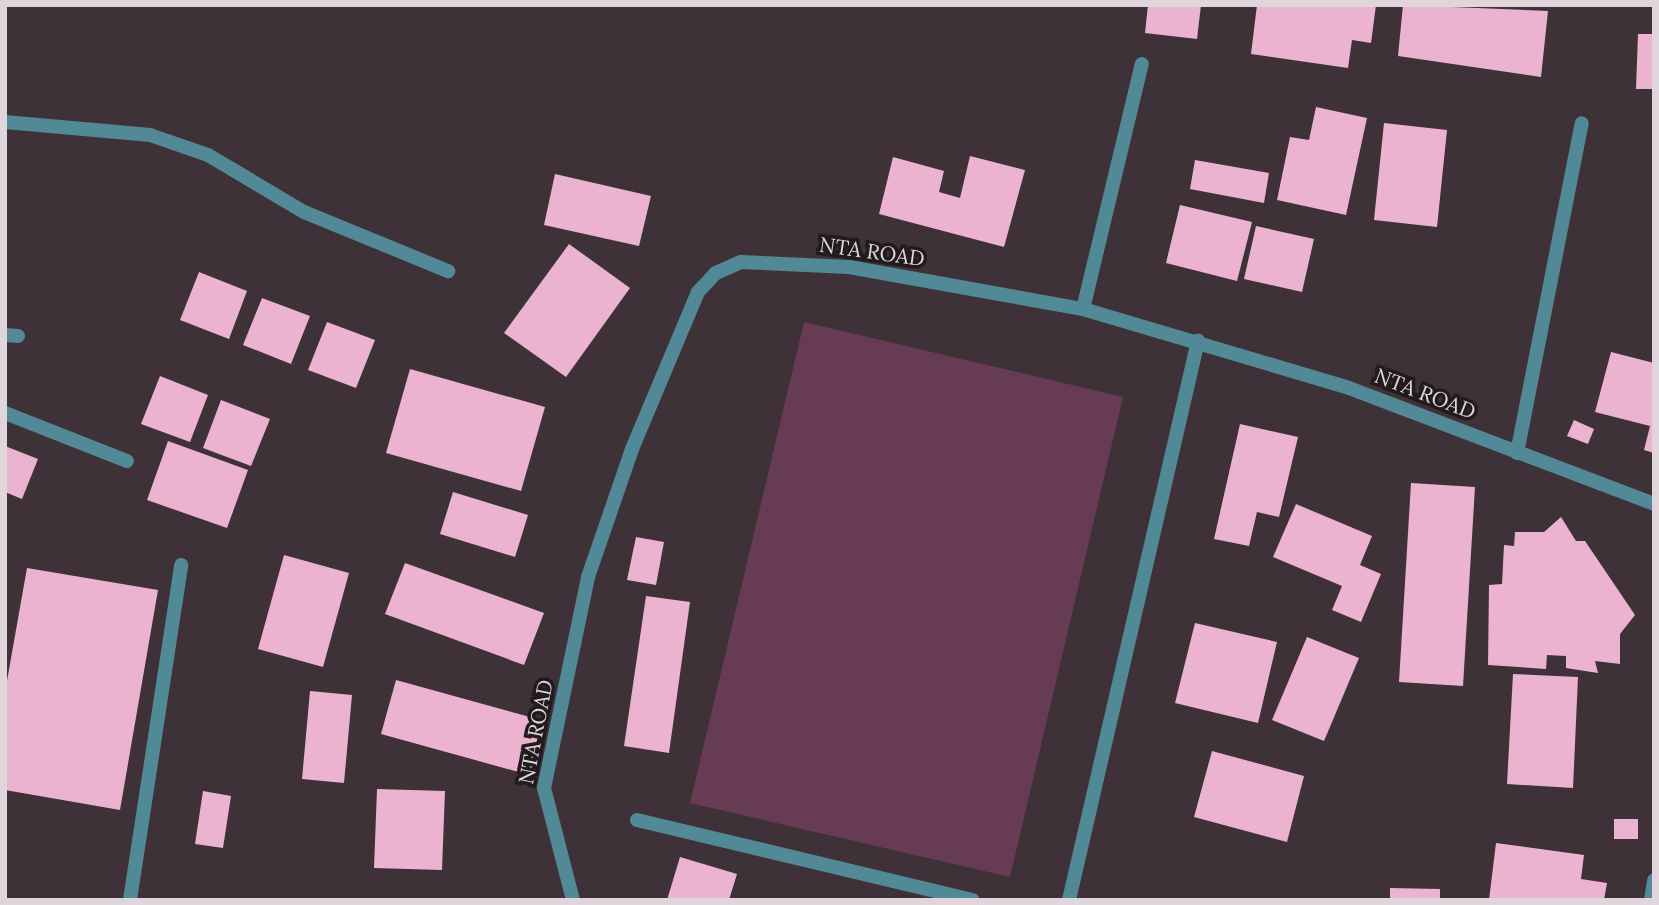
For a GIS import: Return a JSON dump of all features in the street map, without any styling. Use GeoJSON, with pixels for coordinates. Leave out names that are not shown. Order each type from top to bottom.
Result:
{"type":"FeatureCollection","features":[{"type":"Feature","properties":{"kind":"street"},"geometry":{"type":"LineString","coordinates":[[1083,309],[1142,64]]}},
{"type":"Feature","properties":{"kind":"street"},"geometry":{"type":"LineString","coordinates":[[5,122],[162,139],[208,155],[304,212],[447,271]]}},
{"type":"Feature","properties":{"kind":"street"},"geometry":{"type":"LineString","coordinates":[[1517,453],[1582,123]]}},
{"type":"Feature","properties":{"kind":"street","name":"NTA ROAD"},"geometry":{"type":"LineString","coordinates":[[573,900],[544,788],[588,578],[632,449],[698,292],[716,274],[741,262],[849,267],[1083,309],[1349,388],[1654,504]]}},
{"type":"Feature","properties":{"kind":"street"},"geometry":{"type":"LineString","coordinates":[[1069,900],[1198,341]]}},
{"type":"Feature","properties":{"kind":"street"},"geometry":{"type":"LineString","coordinates":[[5,413],[127,461]]}},
{"type":"Feature","properties":{"kind":"street"},"geometry":{"type":"LineString","coordinates":[[130,900],[181,565]]}},
{"type":"Feature","properties":{"kind":"street"},"geometry":{"type":"LineString","coordinates":[[637,820],[973,900]]}},
{"type":"Feature","properties":{"kind":"street"},"geometry":{"type":"LineString","coordinates":[[1651,900],[1654,880]]}},
{"type":"Feature","properties":{"kind":"shaded area"},"geometry":{"type":"Polygon","coordinates":[[[804,322],[1123,397],[1010,877],[690,803],[804,322]]]}},
{"type":"Feature","properties":{"kind":"building"},"geometry":{"type":"Polygon","coordinates":[[[1148,5],[1201,5],[1197,39],[1145,33],[1148,5]]]}},
{"type":"Feature","properties":{"kind":"building"},"geometry":{"type":"Polygon","coordinates":[[[1257,5],[1376,5],[1371,43],[1352,40],[1348,68],[1251,54],[1257,5]]]}},
{"type":"Feature","properties":{"kind":"building"},"geometry":{"type":"Polygon","coordinates":[[[1403,5],[1548,11],[1541,77],[1398,56],[1403,5]]]}},
{"type":"Feature","properties":{"kind":"building"},"geometry":{"type":"Polygon","coordinates":[[[1638,34],[1654,34],[1654,89],[1636,89],[1638,34]]]}},
{"type":"Feature","properties":{"kind":"building"},"geometry":{"type":"Polygon","coordinates":[[[1316,107],[1367,118],[1346,215],[1277,200],[1290,137],[1309,140],[1316,107]]]}},
{"type":"Feature","properties":{"kind":"building"},"geometry":{"type":"Polygon","coordinates":[[[1384,123],[1447,130],[1437,227],[1374,220],[1384,123]]]}},
{"type":"Feature","properties":{"kind":"building"},"geometry":{"type":"Polygon","coordinates":[[[970,156],[1025,170],[1004,247],[879,214],[893,157],[944,171],[939,192],[960,198],[970,156]]]}},
{"type":"Feature","properties":{"kind":"building"},"geometry":{"type":"Polygon","coordinates":[[[1195,160],[1269,173],[1264,203],[1190,189],[1195,160]]]}},
{"type":"Feature","properties":{"kind":"building"},"geometry":{"type":"Polygon","coordinates":[[[555,174],[651,196],[639,246],[544,225],[555,174]]]}},
{"type":"Feature","properties":{"kind":"building"},"geometry":{"type":"Polygon","coordinates":[[[1180,205],[1252,222],[1237,281],[1166,263],[1180,205]]]}},
{"type":"Feature","properties":{"kind":"building"},"geometry":{"type":"Polygon","coordinates":[[[1256,226],[1314,239],[1302,292],[1244,279],[1256,226]]]}},
{"type":"Feature","properties":{"kind":"building"},"geometry":{"type":"Polygon","coordinates":[[[569,244],[630,288],[566,377],[504,333],[569,244]]]}},
{"type":"Feature","properties":{"kind":"building"},"geometry":{"type":"Polygon","coordinates":[[[199,272],[247,291],[229,339],[180,320],[199,272]]]}},
{"type":"Feature","properties":{"kind":"building"},"geometry":{"type":"Polygon","coordinates":[[[262,298],[310,316],[291,364],[243,345],[262,298]]]}},
{"type":"Feature","properties":{"kind":"building"},"geometry":{"type":"Polygon","coordinates":[[[327,322],[375,340],[356,388],[308,370],[327,322]]]}},
{"type":"Feature","properties":{"kind":"building"},"geometry":{"type":"Polygon","coordinates":[[[1611,352],[1654,363],[1654,453],[1644,450],[1650,426],[1595,412],[1611,352]]]}},
{"type":"Feature","properties":{"kind":"building"},"geometry":{"type":"Polygon","coordinates":[[[410,369],[545,407],[521,491],[386,453],[410,369]]]}},
{"type":"Feature","properties":{"kind":"building"},"geometry":{"type":"Polygon","coordinates":[[[160,376],[208,395],[190,442],[141,424],[160,376]]]}},
{"type":"Feature","properties":{"kind":"building"},"geometry":{"type":"Polygon","coordinates":[[[221,400],[270,419],[251,466],[203,448],[221,400]]]}},
{"type":"Feature","properties":{"kind":"building"},"geometry":{"type":"Polygon","coordinates":[[[1574,420],[1594,429],[1588,444],[1567,436],[1574,420]]]}},
{"type":"Feature","properties":{"kind":"building"},"geometry":{"type":"Polygon","coordinates":[[[1240,424],[1298,437],[1279,517],[1257,512],[1249,546],[1214,539],[1240,424]]]}},
{"type":"Feature","properties":{"kind":"building"},"geometry":{"type":"Polygon","coordinates":[[[168,441],[248,470],[227,528],[147,500],[168,441]]]}},
{"type":"Feature","properties":{"kind":"building"},"geometry":{"type":"Polygon","coordinates":[[[5,446],[38,459],[22,499],[5,492],[5,446]]]}},
{"type":"Feature","properties":{"kind":"building"},"geometry":{"type":"Polygon","coordinates":[[[1411,483],[1475,487],[1463,686],[1399,682],[1411,483]]]}},
{"type":"Feature","properties":{"kind":"building"},"geometry":{"type":"Polygon","coordinates":[[[453,492],[528,515],[515,557],[440,534],[453,492]]]}},
{"type":"Feature","properties":{"kind":"building"},"geometry":{"type":"Polygon","coordinates":[[[1296,504],[1372,536],[1360,565],[1381,574],[1361,622],[1332,610],[1342,586],[1273,557],[1296,504]]]}},
{"type":"Feature","properties":{"kind":"building"},"geometry":{"type":"Polygon","coordinates":[[[1561,517],[1576,541],[1585,541],[1635,615],[1620,634],[1620,664],[1595,661],[1598,673],[1566,668],[1566,656],[1547,655],[1546,669],[1488,665],[1489,585],[1502,584],[1504,545],[1514,546],[1515,532],[1544,532],[1561,517]]]}},
{"type":"Feature","properties":{"kind":"building"},"geometry":{"type":"Polygon","coordinates":[[[636,537],[664,542],[656,585],[627,580],[636,537]]]}},
{"type":"Feature","properties":{"kind":"building"},"geometry":{"type":"Polygon","coordinates":[[[284,555],[349,573],[323,667],[258,649],[284,555]]]}},
{"type":"Feature","properties":{"kind":"building"},"geometry":{"type":"Polygon","coordinates":[[[405,563],[544,613],[524,665],[385,614],[405,563]]]}},
{"type":"Feature","properties":{"kind":"building"},"geometry":{"type":"Polygon","coordinates":[[[27,568],[158,590],[120,810],[5,790],[5,692],[27,568]]]}},
{"type":"Feature","properties":{"kind":"building"},"geometry":{"type":"Polygon","coordinates":[[[646,596],[690,602],[669,753],[624,746],[646,596]]]}},
{"type":"Feature","properties":{"kind":"building"},"geometry":{"type":"Polygon","coordinates":[[[1195,623],[1277,642],[1258,723],[1175,703],[1195,623]]]}},
{"type":"Feature","properties":{"kind":"building"},"geometry":{"type":"Polygon","coordinates":[[[1307,637],[1359,658],[1324,741],[1272,720],[1307,637]]]}},
{"type":"Feature","properties":{"kind":"building"},"geometry":{"type":"Polygon","coordinates":[[[1513,674],[1578,677],[1573,788],[1507,784],[1513,674]]]}},
{"type":"Feature","properties":{"kind":"building"},"geometry":{"type":"Polygon","coordinates":[[[396,680],[548,722],[533,776],[381,734],[396,680]]]}},
{"type":"Feature","properties":{"kind":"building"},"geometry":{"type":"Polygon","coordinates":[[[310,691],[352,695],[344,783],[302,779],[310,691]]]}},
{"type":"Feature","properties":{"kind":"building"},"geometry":{"type":"Polygon","coordinates":[[[1212,751],[1304,776],[1287,842],[1194,817],[1212,751]]]}},
{"type":"Feature","properties":{"kind":"building"},"geometry":{"type":"Polygon","coordinates":[[[377,789],[445,791],[442,870],[374,868],[377,789]]]}},
{"type":"Feature","properties":{"kind":"building"},"geometry":{"type":"Polygon","coordinates":[[[203,791],[231,796],[223,848],[195,844],[203,791]]]}},
{"type":"Feature","properties":{"kind":"building"},"geometry":{"type":"Polygon","coordinates":[[[1614,819],[1638,819],[1638,839],[1614,839],[1614,819]]]}},
{"type":"Feature","properties":{"kind":"building"},"geometry":{"type":"Polygon","coordinates":[[[1496,843],[1584,855],[1581,879],[1607,883],[1604,900],[1489,900],[1496,843]]]}},
{"type":"Feature","properties":{"kind":"building"},"geometry":{"type":"Polygon","coordinates":[[[680,857],[737,874],[729,900],[667,900],[680,857]]]}},
{"type":"Feature","properties":{"kind":"building"},"geometry":{"type":"Polygon","coordinates":[[[1390,888],[1440,889],[1440,900],[1390,900],[1390,888]]]}}]}
